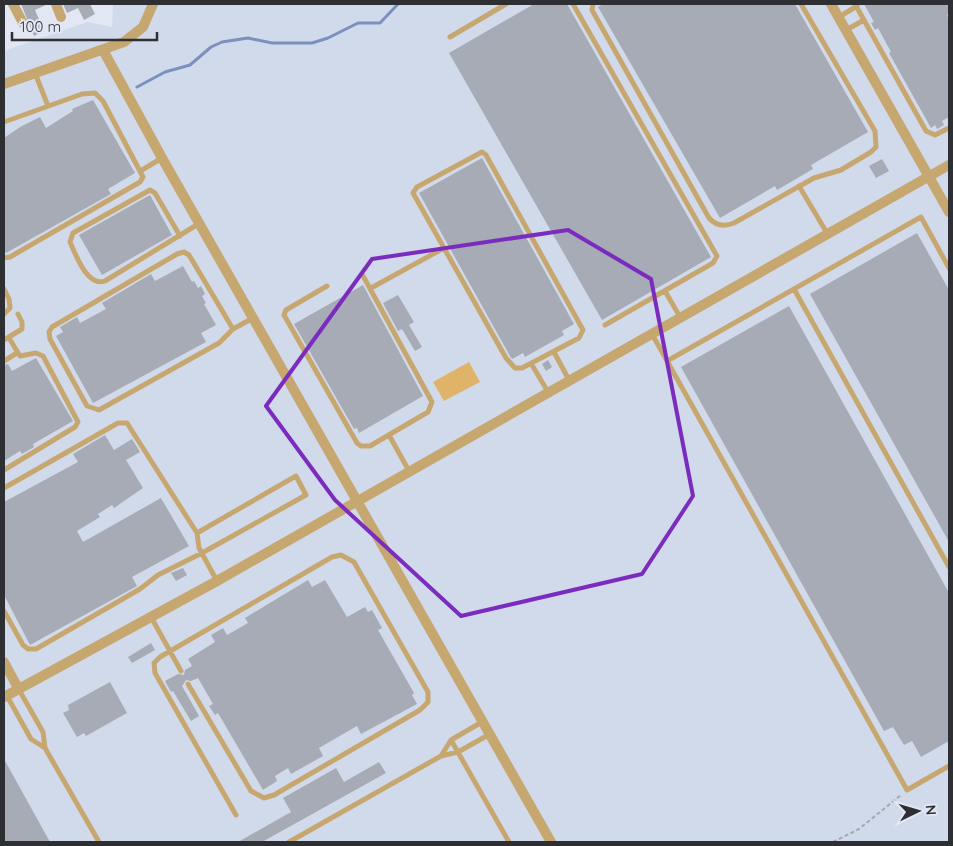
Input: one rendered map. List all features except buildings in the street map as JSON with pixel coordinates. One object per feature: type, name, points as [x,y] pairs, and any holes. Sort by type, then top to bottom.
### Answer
[{"type":"street","points":[[14,4],[23,23]]},
{"type":"street","points":[[56,4],[61,17]]},
{"type":"street","points":[[4,84],[124,42],[137,33],[146,23],[153,4]]},
{"type":"street","points":[[831,4],[949,212]]},
{"type":"street","points":[[103,50],[162,158],[551,842]]},
{"type":"street","points":[[5,696],[217,581],[949,165]]},
{"type":"street","points":[[4,662],[18,688]]},
{"type":"lane","points":[[450,37],[506,4]]},
{"type":"lane","points":[[573,4],[716,254],[713,263],[605,325]]},
{"type":"lane","points":[[593,4],[592,10],[713,222],[725,226],[734,223],[819,176],[836,172],[871,152],[876,147],[875,131],[801,4]]},
{"type":"lane","points":[[838,17],[856,5],[926,131],[934,135],[949,128]]},
{"type":"lane","points":[[846,30],[864,20]]},
{"type":"lane","points":[[35,73],[48,106]]},
{"type":"lane","points":[[4,122],[92,92],[98,95],[142,170],[143,177],[140,182],[4,258]]},
{"type":"lane","points":[[482,152],[486,155],[582,326],[582,336],[554,352],[532,365],[518,368],[508,362],[414,195],[413,190],[482,152]]},
{"type":"lane","points":[[142,170],[162,158]]},
{"type":"lane","points":[[799,186],[827,233]]},
{"type":"lane","points":[[180,236],[155,193],[150,190],[74,232],[70,242],[88,276],[99,282],[180,236],[200,224]]},
{"type":"lane","points":[[667,361],[921,218],[949,268]]},
{"type":"lane","points":[[371,288],[444,248]]},
{"type":"lane","points":[[233,329],[189,255],[184,252],[177,254],[52,327],[49,332],[50,339],[87,406],[99,410],[219,343],[233,329],[254,318]]},
{"type":"lane","points":[[327,286],[286,310],[285,316],[357,443],[361,446],[370,446],[428,412],[432,402],[362,274]]},
{"type":"lane","points":[[794,289],[949,567]]},
{"type":"lane","points":[[4,290],[10,304],[10,308],[4,314]]},
{"type":"lane","points":[[665,291],[680,317]]},
{"type":"lane","points":[[4,470],[75,427],[78,422],[43,356],[36,353],[22,356],[17,353],[6,339],[22,328],[18,314]]},
{"type":"lane","points":[[652,333],[907,790],[949,766]]},
{"type":"lane","points":[[554,352],[569,380]]},
{"type":"lane","points":[[4,361],[17,353]]},
{"type":"lane","points":[[532,365],[548,392]]},
{"type":"lane","points":[[4,488],[118,423],[125,422],[132,428],[197,533],[198,546],[217,581]]},
{"type":"lane","points":[[389,435],[409,471]]},
{"type":"lane","points":[[4,612],[23,645],[28,649],[36,649],[140,589],[158,575],[202,553],[306,495],[296,476],[197,533]]},
{"type":"lane","points":[[188,684],[251,791],[264,798],[274,796],[420,710],[428,699],[424,686],[354,562],[341,555],[332,557],[170,650],[155,661],[155,673],[236,815]]},
{"type":"lane","points":[[151,616],[182,671]]},
{"type":"lane","points":[[18,688],[43,732],[45,748],[99,842]]},
{"type":"lane","points":[[5,696],[31,738],[45,748]]},
{"type":"lane","points":[[441,756],[451,740],[483,722]]},
{"type":"lane","points":[[289,842],[441,756],[458,752],[490,734]]},
{"type":"lane","points":[[451,740],[509,842]]},
{"type":"path","points":[[833,842],[859,829],[907,790]]},
{"type":"highlighted area","points":[[568,230],[651,279],[693,496],[642,574],[461,616],[335,500],[266,406],[372,259]]},
{"type":"shaded area","points":[[113,4],[949,4],[949,842],[4,842],[4,51],[87,22],[112,27]]},
{"type":"shaded area","points":[[469,362],[480,382],[444,401],[433,382]]},
{"type":"waterway","points":[[137,87],[165,72],[190,65],[211,47],[222,42],[248,38],[272,43],[312,43],[328,38],[358,23],[380,23],[398,4]]}]
